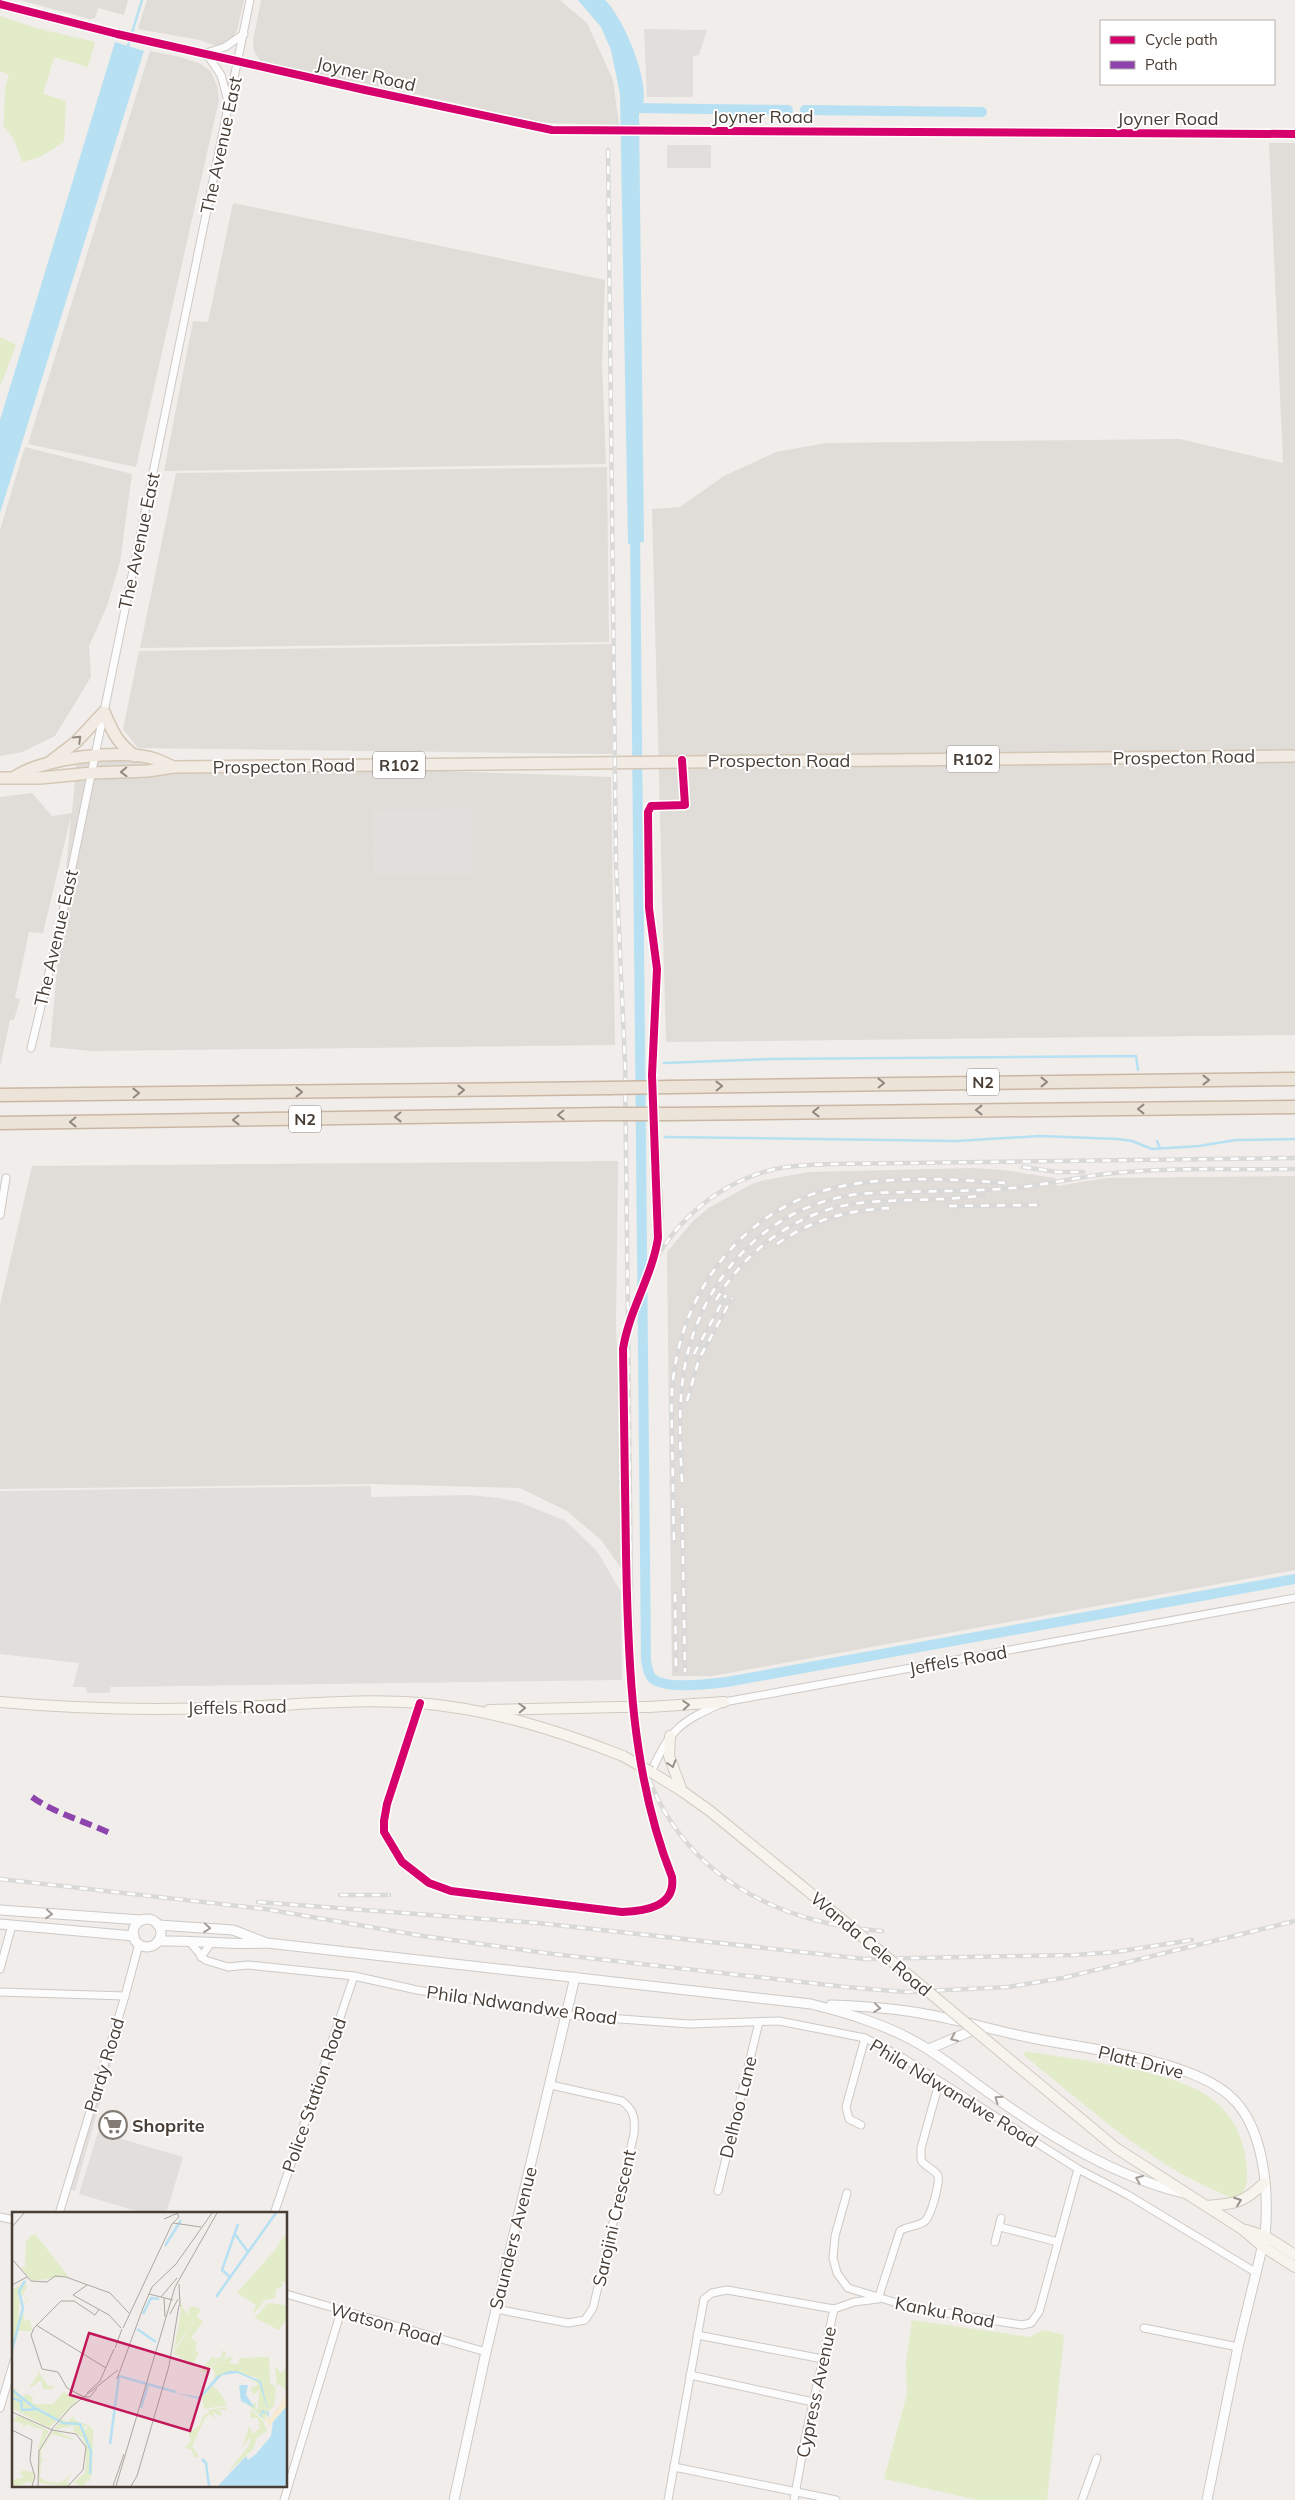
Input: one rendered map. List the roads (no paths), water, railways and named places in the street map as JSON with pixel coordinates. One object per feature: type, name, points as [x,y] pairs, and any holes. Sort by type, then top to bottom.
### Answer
[{"type":"highway","name":"N2","points":[[0,1095],[1295,1079]]},
{"type":"highway","name":"N2","points":[[0,1123],[1295,1107]]},
{"type":"main road","points":[[48,763],[76,742],[104,712],[115,737],[123,747],[135,756]]},
{"type":"main road","name":"R102","points":[[15,777],[33,767],[95,755],[135,756],[155,759],[173,767]]},
{"type":"main road","name":"Prospecton Road","points":[[173,767],[624,763],[682,760],[1295,756]]},
{"type":"main road","name":"R102","points":[[0,778],[40,778],[92,773],[148,771],[173,767]]},
{"type":"main road","name":"Jeffels Road","points":[[0,1702],[60,1708],[125,1709],[389,1702],[420,1703],[473,1710]]},
{"type":"main road","points":[[473,1710],[649,1707],[724,1702]]},
{"type":"main road","name":"Wanda Cele Road","points":[[473,1710],[515,1719],[575,1737],[623,1756],[682,1790],[803,1887],[1116,2148],[1242,2229],[1262,2246],[1295,2267]]},
{"type":"main road","points":[[670,1736],[670,1756],[682,1790]]},
{"type":"main road","points":[[1207,2206],[1236,2204],[1245,2200],[1264,2183]]},
{"type":"main road","name":"Wanda Cele Road","points":[[1242,2229],[1265,2236],[1295,2256]]},
{"type":"street","name":"The Avenue East","points":[[31,1048],[59,931],[250,0]]},
{"type":"street","name":"Joyner Road","points":[[0,4],[117,34],[552,130],[613,132],[652,130],[1295,134]]},
{"type":"street","name":"The Avenue East","points":[[206,53],[225,48],[244,34]]},
{"type":"street","points":[[206,53],[221,75],[229,104]]},
{"type":"street","points":[[420,1703],[387,1804],[384,1832],[402,1862],[414,1874],[451,1891],[622,1912],[643,1912],[665,1902],[673,1886],[672,1877],[652,1819],[637,1742],[632,1691],[627,1604],[623,1349],[632,1313],[656,1253],[658,1214],[652,1075],[657,969],[648,908],[647,818],[651,806],[685,806],[682,760]]},
{"type":"street","points":[[0,1215],[6,1178]]},
{"type":"street","name":"Jeffels Road","points":[[651,1772],[657,1757],[670,1736],[685,1721],[724,1702],[1295,1598]]},
{"type":"street","points":[[0,1910],[150,1920],[158,1925],[161,1934],[158,1942],[151,1946],[115,1933],[0,1924]]},
{"type":"street","points":[[136,1940],[135,1928],[141,1920]]},
{"type":"street","points":[[0,1969],[12,1925]]},
{"type":"street","name":"Phila Ndwandwe Road","points":[[158,1925],[233,1930],[267,1943]]},
{"type":"street","name":"Pardy Road","points":[[60,2212],[125,1996],[136,1940]]},
{"type":"street","points":[[189,1941],[201,1957],[211,1942]]},
{"type":"street","name":"Phila Ndwandwe Road","points":[[158,1942],[189,1941],[233,1945],[267,1943],[811,2004],[857,2015],[929,2049],[1023,2117],[1071,2146],[1140,2181],[1186,2194]]},
{"type":"street","name":"Phila Ndwandwe Road","points":[[201,1957],[209,1963],[228,1966],[248,1966],[354,1976],[417,1990],[566,2015],[689,2024],[779,2021],[864,2038],[903,2058],[939,2083],[1078,2169],[1128,2195],[1255,2272]]},
{"type":"street","name":"Police Station Road","points":[[275,2212],[354,1976]]},
{"type":"street","name":"Saunders Avenue","points":[[454,2500],[486,2352],[575,1977]]},
{"type":"street","points":[[0,1992],[125,1996]]},
{"type":"street","name":"Platt Drive","points":[[811,2004],[873,2007],[924,2014],[1164,2064],[1206,2080],[1231,2097],[1250,2125],[1261,2154],[1264,2183],[1265,2236],[1238,2347],[1207,2500]]},
{"type":"street","name":"Delhoo Lane","points":[[718,2191],[759,2022]]},
{"type":"street","name":"Phila Ndwandwe Road","points":[[929,2049],[980,2026]]},
{"type":"street","points":[[861,2125],[849,2119],[846,2106],[864,2038]]},
{"type":"street","points":[[878,2299],[900,2231],[905,2227],[927,2220],[938,2186],[937,2176],[923,2164],[921,2155],[939,2083]]},
{"type":"street","name":"Sarojini Crescent","points":[[496,2309],[568,2323],[585,2320],[593,2308],[634,2134],[635,2117],[630,2107],[622,2102],[550,2085]]},
{"type":"street","points":[[1000,2227],[1058,2242],[1078,2169]]},
{"type":"street","name":"Kanku Road","points":[[847,2193],[835,2236],[833,2258],[836,2273],[848,2288],[878,2299],[910,2307],[1008,2324],[1031,2323],[1039,2312],[1058,2242]]},
{"type":"street","points":[[995,2242],[1001,2218]]},
{"type":"street","points":[[668,2500],[704,2299],[712,2293],[727,2290],[834,2309]]},
{"type":"street","name":"Watson Road","points":[[288,2295],[341,2312],[486,2352]]},
{"type":"street","name":"Cypress Avenue","points":[[794,2496],[834,2309],[854,2302],[878,2299]]},
{"type":"street","points":[[288,2487],[341,2312]]},
{"type":"street","points":[[1144,2328],[1238,2347]]},
{"type":"street","points":[[697,2335],[823,2359]]},
{"type":"street","points":[[0,2408],[12,2368]]},
{"type":"street","points":[[690,2375],[813,2402]]},
{"type":"street","points":[[1082,2500],[1098,2458]]},
{"type":"street","points":[[674,2467],[794,2496],[836,2500]]},
{"type":"street","points":[[284,2500],[288,2488]]},
{"type":"water","points":[[578,0],[605,0],[613,9],[629,38],[636,56],[644,89],[643,104],[639,114],[644,542],[628,544],[620,94],[611,50],[601,27]]},
{"type":"water","points":[[115,42],[144,51],[0,513],[0,420]]},
{"type":"waterway","points":[[127,49],[142,0]]},
{"type":"waterway","points":[[633,108],[788,110]]},
{"type":"waterway","points":[[805,110],[982,112]]},
{"type":"waterway","points":[[635,530],[646,1660],[652,1678],[658,1682],[677,1685],[727,1682],[1295,1579]]},
{"type":"waterway","points":[[664,1063],[772,1059],[1136,1056],[1138,1070]]},
{"type":"waterway","points":[[665,1137],[957,1141],[1040,1136],[1118,1139],[1132,1141],[1152,1149],[1199,1146],[1236,1140],[1295,1139]]},
{"type":"waterway","points":[[1157,1141],[1160,1148]]},
{"type":"railway","points":[[608,150],[616,863],[625,1063],[632,1677],[638,1738],[647,1774],[664,1810],[685,1841],[711,1867],[740,1888],[772,1905],[807,1918],[844,1926],[882,1931]]},
{"type":"railway","points":[[633,1317],[641,1291],[652,1266],[666,1243],[683,1223],[702,1205],[724,1190],[748,1178],[775,1169],[832,1164],[1295,1158]]},
{"type":"railway","points":[[1023,1167],[1057,1172],[1083,1172]]},
{"type":"railway","points":[[682,1482],[681,1399],[684,1371],[691,1340],[703,1310],[718,1282],[760,1236],[786,1218],[815,1205],[860,1194],[1013,1188],[1102,1174],[1137,1171],[1295,1169]]},
{"type":"railway","points":[[674,1540],[672,1407],[674,1373],[681,1340],[693,1308],[708,1278],[728,1252],[752,1229],[779,1210],[810,1195],[843,1186],[903,1180],[1005,1183]]},
{"type":"railway","points":[[716,1300],[729,1280],[762,1246],[801,1220],[823,1211],[846,1205],[870,1202],[984,1195]]},
{"type":"railway","points":[[949,1206],[1038,1205]]},
{"type":"railway","points":[[777,1244],[803,1229],[830,1218],[859,1211],[889,1208]]},
{"type":"railway","points":[[694,1354],[726,1295]]},
{"type":"railway","points":[[687,1401],[699,1359],[732,1298]]},
{"type":"railway","points":[[682,1508],[685,1672]]},
{"type":"railway","points":[[675,1594],[676,1671]]},
{"type":"railway","points":[[0,1879],[265,1909],[423,1936],[553,1954],[905,1992],[1008,1987],[1063,1978],[1295,1921]]},
{"type":"railway","points":[[340,1895],[389,1895]]},
{"type":"railway","points":[[258,1902],[538,1923],[865,1959],[1075,1955],[1115,1952],[1192,1940]]},
{"type":"place","name":"Shoprite","points":[[113,2125]]}]
